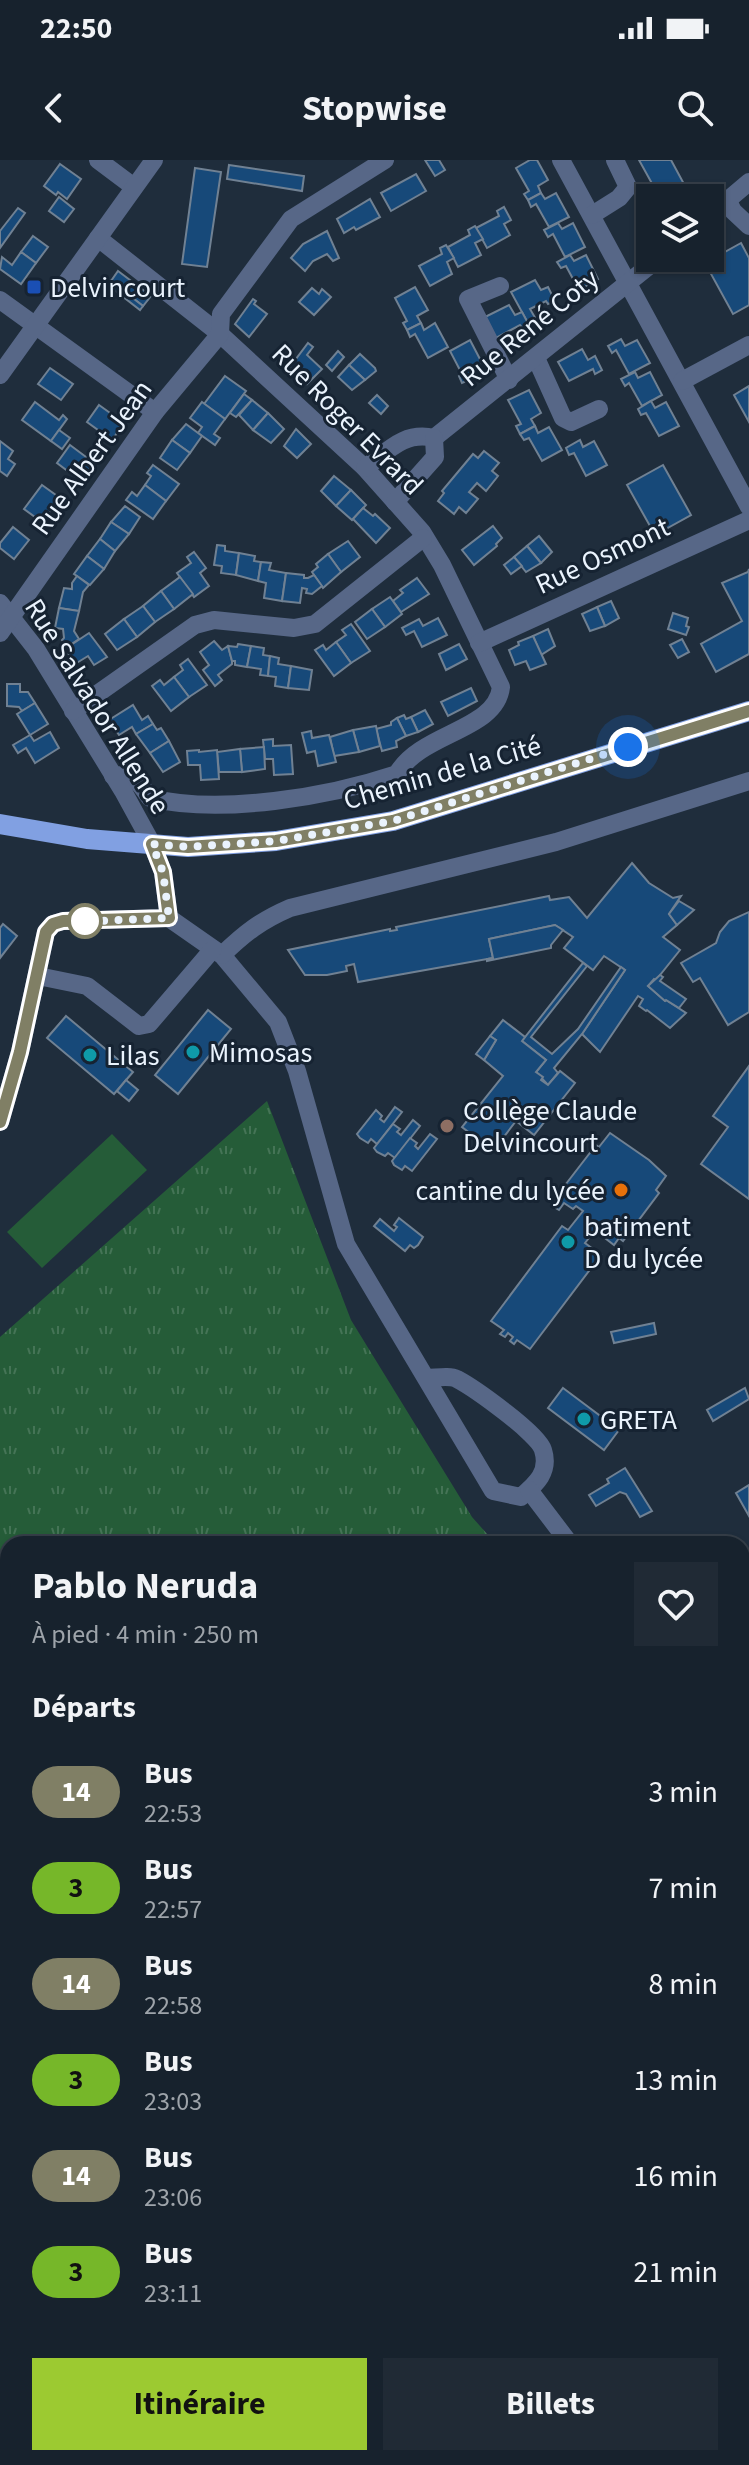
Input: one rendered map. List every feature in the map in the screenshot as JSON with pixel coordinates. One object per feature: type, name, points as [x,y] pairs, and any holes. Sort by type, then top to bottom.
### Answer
[{"type":"main road","name":"Chemin de la Cité","points":[[0,824],[87,839],[188,847],[276,841],[393,821],[749,711]]},
{"type":"street","points":[[98,160],[134,187]]},
{"type":"street","points":[[0,375],[154,160]]},
{"type":"street","points":[[220,334],[221,314],[291,219],[385,160]]},
{"type":"street","points":[[561,160],[749,507]]},
{"type":"street","points":[[592,215],[619,198],[628,187],[615,160]]},
{"type":"street","points":[[724,204],[749,182]]},
{"type":"street","points":[[728,201],[733,211],[749,226]]},
{"type":"street","name":"Rue Roger Evrard","points":[[98,238],[220,334],[365,468],[422,532],[442,565],[501,687]]},
{"type":"street","name":"Rue René Coty","points":[[365,468],[407,437],[419,435],[434,438],[642,272]]},
{"type":"street","points":[[500,286],[468,299],[509,380]]},
{"type":"street","points":[[0,300],[155,412]]},
{"type":"street","name":"Rue Albert Jean","points":[[0,633],[6,610],[155,412],[220,334]]},
{"type":"street","points":[[682,381],[749,345]]},
{"type":"street","points":[[536,358],[563,418],[571,422],[599,409]]},
{"type":"street","points":[[395,502],[435,457],[434,438]]},
{"type":"street","name":"Rue Osmont","points":[[479,643],[749,520]]},
{"type":"street","points":[[73,711],[195,625],[214,620],[294,628],[315,624],[423,538]]},
{"type":"street","name":"Rue Salvador Allende","points":[[6,610],[36,649],[152,844],[163,872],[169,918]]},
{"type":"street","name":"Chemin de la Cité","points":[[113,776],[124,774],[139,781],[150,798],[177,804],[297,799],[377,781],[397,774],[404,761],[417,750],[488,714],[499,699],[501,687]]},
{"type":"street","points":[[38,976],[87,986],[139,1026],[149,1024],[218,952],[264,919],[290,908],[556,842],[749,781]]},
{"type":"street","points":[[0,1122],[6,1070],[20,1052],[46,932],[53,924],[63,921],[169,918],[218,952],[278,1022],[297,1071],[346,1244],[493,1491],[521,1497],[540,1480],[544,1464],[543,1447],[523,1426],[454,1377],[427,1378]]},
{"type":"street","points":[[529,1490],[564,1536]]},
{"type":"green space","points":[[267,1101],[351,1320],[472,1517],[489,1536],[0,1536],[0,1337]]},
{"type":"green space","points":[[112,1134],[147,1170],[42,1268],[7,1232]]},
{"type":"building","points":[[425,160],[439,160],[445,170],[435,176]]},
{"type":"building","points":[[530,160],[537,160],[548,180],[538,186],[541,193],[528,200],[524,194],[529,191],[516,168]]},
{"type":"building","points":[[639,160],[671,160],[684,184],[652,184]]},
{"type":"building","points":[[60,164],[81,179],[67,199],[44,186]]},
{"type":"building","points":[[229,165],[304,176],[302,191],[227,179]]},
{"type":"building","points":[[195,168],[221,172],[207,267],[182,264]]},
{"type":"building","points":[[416,174],[426,191],[391,211],[381,193]]},
{"type":"building","points":[[541,193],[545,199],[556,193],[569,217],[549,227],[536,204],[531,207],[528,200]]},
{"type":"building","points":[[59,197],[74,209],[64,222],[49,211]]},
{"type":"building","points":[[370,199],[380,217],[344,233],[337,219]]},
{"type":"building","points":[[504,207],[511,220],[504,224],[510,235],[487,248],[476,228],[499,216],[497,211]]},
{"type":"building","points":[[18,208],[25,213],[0,248],[0,231]]},
{"type":"building","points":[[558,223],[562,229],[573,223],[585,247],[565,257],[553,234],[548,237],[544,230]]},
{"type":"building","points":[[475,226],[483,239],[475,243],[481,255],[458,267],[448,247],[470,235],[468,230]]},
{"type":"building","points":[[327,231],[339,258],[333,261],[327,254],[313,261],[305,271],[291,258],[303,244]]},
{"type":"building","points":[[33,236],[48,247],[36,263],[21,252]]},
{"type":"building","points":[[741,243],[749,258],[749,305],[733,314],[710,272],[724,272],[724,252]]},
{"type":"building","points":[[446,245],[454,258],[447,262],[452,274],[430,286],[419,266],[442,254],[440,248]]},
{"type":"building","points":[[21,252],[36,263],[21,284],[0,269],[2,257],[12,265]]},
{"type":"building","points":[[570,255],[574,261],[586,255],[598,279],[579,290],[566,266],[561,268],[557,262]]},
{"type":"building","points":[[118,271],[151,296],[143,306],[111,281]]},
{"type":"building","points":[[535,280],[541,290],[548,287],[555,301],[548,304],[546,301],[530,309],[537,321],[529,325],[511,292]]},
{"type":"building","points":[[111,281],[143,306],[140,310],[108,285]]},
{"type":"building","points":[[415,287],[428,310],[417,316],[421,323],[407,330],[403,323],[407,321],[395,298]]},
{"type":"building","points":[[312,288],[319,294],[322,289],[331,297],[314,315],[299,302]]},
{"type":"building","points":[[253,299],[256,301],[254,304],[267,314],[249,337],[235,324]]},
{"type":"building","points":[[509,305],[515,315],[522,312],[529,325],[523,329],[520,325],[496,338],[485,317]]},
{"type":"building","points":[[421,323],[424,330],[435,323],[448,347],[428,358],[415,334],[410,337],[407,330]]},
{"type":"building","points":[[621,339],[625,346],[637,340],[650,363],[629,374],[616,350],[612,353],[608,346]]},
{"type":"building","points":[[470,340],[482,363],[472,369],[476,377],[462,383],[459,376],[462,374],[450,351]]},
{"type":"building","points":[[308,343],[313,347],[307,355],[322,369],[307,384],[290,367]]},
{"type":"building","points":[[582,349],[588,360],[595,356],[602,370],[595,374],[593,369],[569,381],[558,362]]},
{"type":"building","points":[[338,351],[344,357],[332,371],[326,365]]},
{"type":"building","points":[[360,354],[376,371],[365,380],[349,365]]},
{"type":"building","points":[[349,365],[365,380],[352,390],[338,377]]},
{"type":"building","points":[[50,368],[73,384],[61,400],[38,384]]},
{"type":"building","points":[[635,372],[638,378],[650,372],[662,395],[642,406],[629,383],[625,386],[621,379]]},
{"type":"building","points":[[225,376],[246,391],[225,419],[204,404]]},
{"type":"building","points":[[749,386],[749,422],[734,395]]},
{"type":"building","points":[[529,390],[541,413],[531,419],[535,426],[520,434],[516,426],[521,424],[508,400]]},
{"type":"building","points":[[244,394],[252,400],[236,417],[230,413]]},
{"type":"building","points":[[377,395],[388,406],[381,414],[369,403]]},
{"type":"building","points":[[252,400],[268,413],[253,430],[239,415]]},
{"type":"building","points":[[651,401],[655,408],[666,402],[679,426],[659,436],[646,413],[641,415],[638,409]]},
{"type":"building","points":[[35,402],[59,420],[63,415],[67,419],[51,441],[22,420]]},
{"type":"building","points":[[202,402],[225,419],[214,434],[220,438],[215,445],[198,433],[202,427],[190,418]]},
{"type":"building","points":[[99,405],[124,423],[112,440],[87,422]]},
{"type":"building","points":[[268,413],[284,429],[271,443],[253,430]]},
{"type":"building","points":[[186,424],[202,436],[190,453],[172,440]]},
{"type":"building","points":[[535,426],[538,433],[549,427],[562,450],[542,461],[529,438],[524,440],[520,434]]},
{"type":"building","points":[[296,429],[311,444],[297,458],[284,446]]},
{"type":"building","points":[[59,430],[70,438],[62,449],[51,441]]},
{"type":"building","points":[[172,440],[190,453],[177,470],[160,458]]},
{"type":"building","points":[[580,440],[583,447],[594,441],[607,465],[586,476],[574,453],[569,455],[566,448]]},
{"type":"building","points":[[0,441],[13,451],[8,459],[15,464],[7,476],[0,471]]},
{"type":"building","points":[[70,445],[94,463],[81,481],[57,463]]},
{"type":"building","points":[[484,451],[499,463],[492,471],[498,476],[486,491],[477,483],[469,492],[478,499],[466,513],[459,507],[454,514],[438,501],[444,493],[442,491],[473,454],[478,458]]},
{"type":"building","points":[[153,465],[179,484],[166,501],[145,485],[151,476],[147,473]]},
{"type":"building","points":[[663,465],[691,515],[655,535],[627,485]]},
{"type":"building","points":[[334,476],[351,490],[336,506],[321,491]]},
{"type":"building","points":[[42,485],[60,498],[42,522],[24,509]]},
{"type":"building","points":[[145,485],[166,501],[153,519],[126,500],[132,492],[137,496]]},
{"type":"building","points":[[351,490],[366,505],[352,520],[336,506]]},
{"type":"building","points":[[125,506],[140,517],[129,534],[111,522]]},
{"type":"building","points":[[363,508],[390,528],[376,543],[353,519]]},
{"type":"building","points":[[111,522],[129,534],[115,551],[100,539]]},
{"type":"building","points":[[493,526],[502,538],[474,565],[462,550]]},
{"type":"building","points":[[13,527],[29,540],[14,559],[0,548],[0,543]]},
{"type":"building","points":[[539,536],[552,552],[541,563],[527,546]]},
{"type":"building","points":[[100,539],[115,551],[104,569],[87,556]]},
{"type":"building","points":[[348,541],[360,557],[341,572],[328,554]]},
{"type":"building","points":[[217,545],[225,546],[225,551],[239,553],[236,575],[221,573],[222,566],[214,565]]},
{"type":"building","points":[[527,546],[541,563],[526,572],[514,557]]},
{"type":"building","points":[[194,552],[206,568],[200,573],[209,586],[194,597],[177,573],[191,563],[187,557]]},
{"type":"building","points":[[239,553],[255,556],[254,561],[261,562],[258,581],[236,575]]},
{"type":"building","points":[[328,554],[341,572],[323,588],[312,572]]},
{"type":"building","points":[[87,556],[104,569],[90,585],[74,574]]},
{"type":"building","points":[[514,557],[522,566],[511,574],[504,565]]},
{"type":"building","points":[[261,562],[271,563],[269,570],[286,573],[282,601],[264,598],[266,583],[258,581]]},
{"type":"building","points":[[749,569],[749,654],[716,672],[701,644],[742,621],[722,583]]},
{"type":"building","points":[[286,573],[304,575],[304,578],[314,575],[322,586],[312,594],[302,588],[300,603],[282,601]]},
{"type":"building","points":[[77,576],[89,585],[83,592],[79,611],[59,608],[64,588],[72,589]]},
{"type":"building","points":[[180,577],[193,594],[174,609],[161,591]]},
{"type":"building","points":[[417,578],[429,594],[401,612],[393,601],[403,593],[400,590]]},
{"type":"building","points":[[161,591],[174,609],[155,622],[143,606]]},
{"type":"building","points":[[390,597],[402,614],[385,627],[372,609]]},
{"type":"building","points":[[611,601],[619,618],[605,626],[597,607]]},
{"type":"building","points":[[143,606],[155,622],[137,637],[124,619]]},
{"type":"building","points":[[597,607],[605,626],[590,631],[582,614]]},
{"type":"building","points":[[59,608],[79,611],[74,631],[79,639],[67,647],[62,640],[63,629],[55,628]]},
{"type":"building","points":[[372,609],[385,627],[367,639],[355,622]]},
{"type":"building","points":[[673,613],[688,618],[686,635],[668,629]]},
{"type":"building","points":[[438,618],[447,635],[422,647],[414,631],[406,635],[402,628],[419,619],[423,626]]},
{"type":"building","points":[[124,619],[137,637],[117,650],[105,634]]},
{"type":"building","points":[[351,624],[370,651],[351,663],[336,642],[346,635],[342,630]]},
{"type":"building","points":[[548,629],[555,646],[541,655],[533,636]]},
{"type":"building","points":[[89,633],[107,657],[94,665],[88,656],[75,664],[65,649]]},
{"type":"building","points":[[533,636],[546,664],[530,670],[526,661],[515,665],[509,650]]},
{"type":"building","points":[[682,639],[689,652],[678,658],[670,645]]},
{"type":"building","points":[[214,641],[222,650],[228,646],[232,661],[218,675],[222,680],[215,686],[203,670],[209,665],[200,652]]},
{"type":"building","points":[[336,642],[351,663],[334,676],[315,650],[323,645],[326,650]]},
{"type":"building","points":[[238,644],[251,646],[247,667],[235,665],[232,661],[228,646],[237,647]]},
{"type":"building","points":[[459,644],[467,659],[446,670],[439,654]]},
{"type":"building","points":[[251,646],[264,648],[263,655],[270,656],[268,676],[260,675],[261,669],[247,667]]},
{"type":"building","points":[[270,656],[279,658],[278,664],[291,666],[288,688],[275,686],[276,677],[268,676]]},
{"type":"building","points":[[188,659],[207,685],[189,697],[174,677],[183,670],[180,665]]},
{"type":"building","points":[[291,666],[312,670],[309,690],[288,688]]},
{"type":"building","points":[[174,677],[189,697],[171,711],[152,686],[160,680],[164,685]]},
{"type":"building","points":[[7,684],[20,684],[20,692],[28,692],[35,703],[22,711],[19,707],[7,706]]},
{"type":"building","points":[[471,688],[477,701],[448,716],[441,702]]},
{"type":"building","points":[[35,703],[48,724],[30,735],[17,714]]},
{"type":"building","points":[[133,705],[142,720],[148,716],[153,724],[136,734],[132,727],[119,735],[109,720]]},
{"type":"building","points":[[425,710],[433,724],[418,732],[411,717]]},
{"type":"building","points":[[404,715],[406,719],[411,717],[418,732],[406,736],[397,718]]},
{"type":"building","points":[[397,718],[406,736],[396,741],[397,747],[382,751],[376,729],[391,725]]},
{"type":"building","points":[[153,724],[157,730],[161,728],[169,741],[150,753],[136,734]]},
{"type":"building","points":[[376,726],[380,746],[359,752],[353,730]]},
{"type":"building","points":[[353,730],[359,752],[334,756],[330,737]]},
{"type":"building","points":[[311,731],[312,738],[329,735],[336,762],[318,766],[315,751],[307,753],[302,733]]},
{"type":"building","points":[[50,732],[59,748],[35,763],[26,748],[18,753],[13,745],[30,735],[34,741]]},
{"type":"building","points":[[273,739],[273,746],[291,745],[293,774],[274,775],[273,759],[265,759],[263,740]]},
{"type":"building","points":[[169,741],[180,762],[163,772],[150,753]]},
{"type":"building","points":[[264,747],[265,769],[242,772],[240,749]]},
{"type":"building","points":[[240,749],[242,772],[219,772],[217,752]]},
{"type":"building","points":[[217,750],[219,779],[201,780],[200,765],[188,765],[187,751]]},
{"type":"building","points":[[632,863],[649,883],[673,898],[681,896],[669,914],[677,925],[663,937],[680,950],[648,986],[686,1013],[670,1028],[639,1006],[643,999],[638,996],[600,1052],[582,1034],[625,970],[604,956],[593,970],[564,948],[573,937],[555,925],[489,939],[493,958],[358,982],[354,964],[346,966],[347,971],[305,975],[288,950],[397,930],[396,927],[549,896],[550,900],[569,897],[587,918]]},
{"type":"building","points":[[679,901],[694,910],[677,925],[669,914]]},
{"type":"building","points":[[749,912],[749,1012],[728,1025],[700,978],[693,982],[681,963],[716,943],[729,921]]},
{"type":"building","points":[[3,924],[17,936],[0,958],[0,928]]},
{"type":"building","points":[[555,925],[563,930],[551,948],[487,961],[493,958],[489,939]]},
{"type":"building","points":[[583,963],[587,966],[531,1037],[552,1054],[578,1029],[621,967],[625,970],[582,1034],[554,1068],[558,1073],[548,1085],[536,1072],[546,1060],[522,1041]]},
{"type":"building","points":[[660,975],[663,977],[660,981],[686,999],[679,1008],[648,986]]},
{"type":"building","name":"Mimosas","points":[[208,1010],[231,1029],[178,1094],[155,1075]]},
{"type":"building","name":"Lilas","points":[[66,1016],[133,1072],[114,1094],[47,1038]]},
{"type":"building","points":[[503,1020],[525,1037],[522,1041],[546,1060],[536,1072],[543,1077],[541,1080],[548,1085],[560,1071],[575,1083],[534,1135],[516,1121],[493,1151],[462,1127],[503,1076],[484,1060],[496,1040],[490,1036]]},
{"type":"building","points":[[490,1036],[496,1040],[484,1060],[476,1054]]},
{"type":"building","points":[[749,1066],[749,1199],[701,1164],[728,1127],[713,1116]]},
{"type":"building","points":[[126,1080],[138,1090],[129,1101],[117,1091]]},
{"type":"building","points":[[395,1107],[402,1112],[377,1144],[371,1139],[368,1143],[360,1138],[357,1134],[376,1110],[384,1122]]},
{"type":"building","points":[[413,1120],[420,1126],[395,1158],[388,1153],[385,1156],[377,1152],[374,1148],[393,1124],[400,1129],[397,1132],[401,1135]]},
{"type":"building","name":"batiment D du lycée","points":[[610,1133],[666,1176],[656,1190],[659,1193],[623,1241],[619,1238],[614,1245],[601,1235],[606,1228],[600,1224],[585,1243],[601,1255],[530,1349],[517,1340],[514,1344],[510,1341],[513,1337],[508,1333],[505,1337],[500,1334],[504,1330],[491,1321],[562,1226],[568,1230],[583,1211],[564,1203],[559,1210],[554,1207],[563,1196],[559,1193],[596,1145],[599,1147]]},
{"type":"building","points":[[430,1134],[437,1139],[412,1171],[405,1166],[402,1170],[394,1165],[392,1161],[410,1138],[417,1143],[415,1146],[418,1149]]},
{"type":"building","points":[[399,1218],[423,1237],[418,1245],[414,1248],[410,1245],[405,1251],[374,1226],[380,1219],[394,1231]]},
{"type":"building","points":[[654,1323],[656,1334],[614,1343],[611,1332]]},
{"type":"building","name":"GRETA","points":[[563,1388],[619,1430],[604,1450],[548,1408]]},
{"type":"building","points":[[745,1388],[749,1399],[713,1421],[707,1410]]},
{"type":"building","points":[[625,1468],[652,1511],[640,1517],[626,1494],[620,1492],[596,1506],[589,1495],[609,1483],[607,1479]]},
{"type":"building","points":[[749,1485],[749,1516],[736,1493]]},
{"type":"bus line","name":"14","points":[[0,1122],[20,1052],[46,932],[53,924],[63,921],[169,918],[163,872],[152,844],[188,847],[276,841],[393,821],[749,711]]},
{"type":"place","name":"Delvincourt","points":[[34,287]]},
{"type":"place","name":"Mimosas","points":[[193,1052]]},
{"type":"place","name":"Lilas","points":[[90,1055]]},
{"type":"place","name":"Collège Claude Delvincourt","points":[[447,1126]]},
{"type":"place","name":"cantine du lycée","points":[[621,1190]]},
{"type":"place","name":"batiment D du lycée","points":[[568,1242]]},
{"type":"place","name":"GRETA","points":[[584,1419]]},
{"type":"route","points":[[85,921],[73,922],[169,918],[163,872],[152,844],[188,847],[276,841],[393,821],[628,747]]}]
